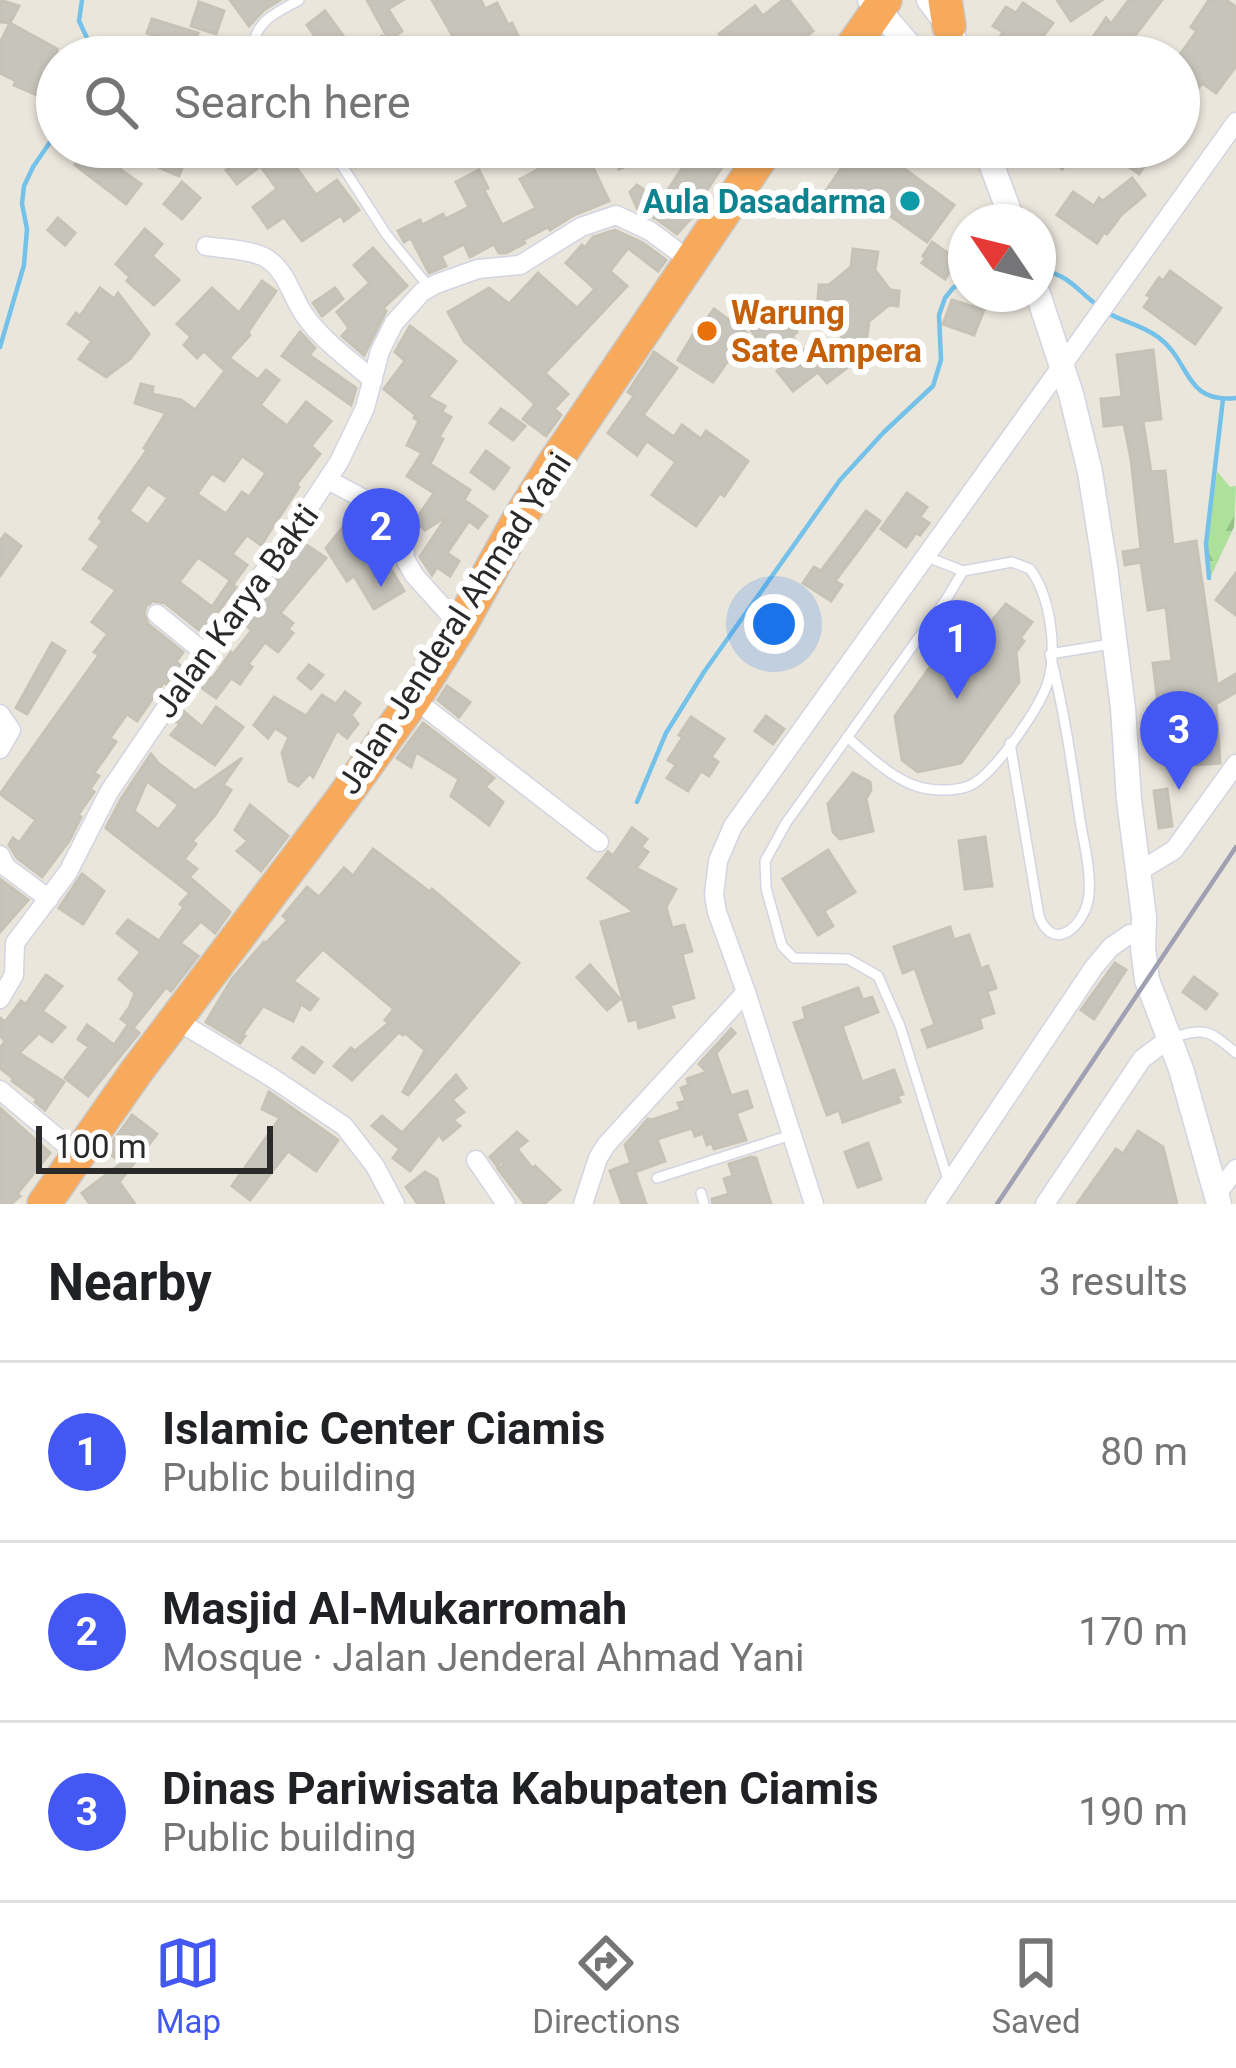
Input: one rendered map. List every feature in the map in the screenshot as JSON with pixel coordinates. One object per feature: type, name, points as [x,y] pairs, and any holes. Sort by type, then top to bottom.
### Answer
[{"type":"highway","points":[[840,36],[873,2]]},
{"type":"highway","points":[[856,36],[873,2]]},
{"type":"highway","name":"Jalan Jenderal Ahmad Yani","points":[[44,1204],[414,698],[554,465],[755,168]]},
{"type":"main road","points":[[873,2],[901,36]]},
{"type":"main road","points":[[993,168],[1006,204]]},
{"type":"main road","points":[[1044,312],[1090,472],[1123,708],[1149,991],[1170,1038],[1217,1199]]},
{"type":"street","points":[[814,1204],[717,912],[714,895],[725,842],[1104,309],[1229,148],[1236,122]]},
{"type":"street","name":"Jalan Karya Bakti","points":[[0,999],[14,975],[15,943],[83,846],[109,792],[328,480],[355,431],[389,329],[410,304],[429,287],[456,275],[520,265],[581,227],[616,215],[692,262]]},
{"type":"street","points":[[206,246],[260,255],[274,266],[285,277],[304,315],[374,380]]},
{"type":"street","points":[[328,480],[398,517],[404,530],[405,559],[414,575],[460,626]]},
{"type":"street","points":[[157,614],[206,654]]},
{"type":"street","points":[[414,698],[599,842]]},
{"type":"street","points":[[0,714],[10,730],[0,748]]},
{"type":"street","points":[[1138,872],[1174,850],[1236,764]]},
{"type":"street","points":[[0,855],[6,867],[49,898]]},
{"type":"street","points":[[935,1204],[1094,967],[1120,940],[1130,934],[1143,936]]},
{"type":"street","points":[[583,1204],[606,1144],[746,992]]},
{"type":"street","points":[[176,1020],[344,1126],[375,1166],[395,1204]]},
{"type":"street","points":[[1045,1204],[1142,1058],[1170,1038]]},
{"type":"street","points":[[0,1090],[77,1154]]},
{"type":"street","points":[[476,1160],[506,1204]]},
{"type":"street","points":[[1217,1199],[1236,1169]]},
{"type":"lane","points":[[255,36],[270,17],[299,0]]},
{"type":"lane","points":[[344,168],[429,287]]},
{"type":"lane","points":[[847,737],[899,777],[925,789],[974,784],[996,763],[1047,684],[1048,614],[1030,569],[1012,562],[963,572],[927,557]]},
{"type":"lane","points":[[949,1183],[901,1026],[878,976],[848,959],[794,958],[782,946],[766,887],[765,861],[786,823],[963,572]]},
{"type":"lane","points":[[1050,654],[1115,644]]},
{"type":"lane","points":[[1010,743],[1039,916],[1051,932],[1068,932],[1085,913],[1090,881],[1050,654]]},
{"type":"lane","points":[[1170,1038],[1208,1031],[1236,1053]]},
{"type":"lane","points":[[657,1178],[791,1135]]},
{"type":"green space","points":[[1217,471],[1230,487],[1236,486],[1234,527],[1210,578],[1207,547]]},
{"type":"building","points":[[0,0],[19,6],[10,23],[0,22]]},
{"type":"building","points":[[230,0],[280,0],[249,26]]},
{"type":"building","points":[[367,0],[403,0],[388,9],[402,31],[387,36]]},
{"type":"building","points":[[432,0],[481,0],[485,9],[497,3],[518,36],[453,36]]},
{"type":"building","points":[[789,0],[813,31],[807,36],[719,34],[755,6],[763,16]]},
{"type":"building","points":[[1057,0],[1102,0],[1071,21]]},
{"type":"building","points":[[1129,0],[1162,0],[1135,36],[1094,36],[1106,18],[1111,24]]},
{"type":"building","points":[[1209,0],[1226,0],[1236,7],[1236,66],[1216,93],[1200,86],[1200,36],[1193,36],[1197,31],[1191,27]]},
{"type":"building","points":[[199,2],[224,11],[216,34],[191,26]]},
{"type":"building","points":[[1023,3],[1053,23],[1043,36],[1000,36],[1003,32],[993,26],[1006,7],[1016,13]]},
{"type":"building","points":[[325,11],[343,36],[315,36],[307,25]]},
{"type":"building","points":[[152,19],[198,33],[155,36],[147,33]]},
{"type":"building","points":[[10,23],[36,37],[36,95],[0,73],[0,43]]},
{"type":"building","points":[[79,168],[119,168],[141,184],[126,204]]},
{"type":"building","points":[[229,168],[258,168],[237,184]]},
{"type":"building","points":[[262,168],[297,168],[316,195],[337,180],[359,210],[344,221],[341,215],[302,241],[284,217],[268,228],[253,207],[277,189]]},
{"type":"building","points":[[593,168],[609,201],[548,227],[506,253],[499,253],[494,244],[470,257],[464,244],[441,256],[446,266],[429,273],[411,238],[404,242],[398,231],[443,214],[445,219],[469,207],[456,182],[479,170],[502,225],[536,208],[520,179],[539,169]]},
{"type":"building","points":[[682,168],[721,168],[699,209],[677,234],[638,210],[630,192],[637,185],[660,202]]},
{"type":"building","name":"Aula Dasadarma","points":[[842,168],[903,168],[953,204],[948,204],[948,213],[927,242],[854,190],[843,204],[825,192]]},
{"type":"building","points":[[1132,178],[1145,195],[1097,243],[1057,215],[1073,192],[1094,206]]},
{"type":"building","points":[[182,182],[200,198],[182,219],[164,204]]},
{"type":"building","points":[[58,218],[75,233],[65,245],[48,230]]},
{"type":"building","points":[[145,229],[162,244],[152,256],[179,280],[154,305],[116,264]]},
{"type":"building","points":[[615,230],[666,260],[658,271],[628,248],[610,271],[627,286],[545,373],[568,394],[554,409],[561,415],[546,436],[523,419],[535,404],[464,341],[448,312],[489,288],[509,304],[538,273],[577,308],[595,289],[566,263],[593,237]]},
{"type":"building","points":[[932,242],[948,253],[945,279],[922,263]]},
{"type":"building","points":[[373,248],[407,286],[383,308],[386,311],[364,355],[342,336],[349,328],[337,312],[370,283],[354,265]]},
{"type":"building","points":[[853,249],[878,252],[875,270],[890,290],[899,291],[898,306],[889,305],[869,321],[866,345],[841,342],[844,317],[828,300],[818,299],[819,285],[829,285],[851,267]]},
{"type":"building","points":[[1170,271],[1221,308],[1195,344],[1144,307],[1159,278],[1163,281]]},
{"type":"building","points":[[262,281],[276,291],[250,335],[229,358],[258,380],[266,370],[279,380],[260,405],[287,426],[306,402],[331,421],[311,446],[320,454],[261,545],[247,535],[232,554],[247,565],[234,583],[198,557],[179,582],[212,607],[229,582],[236,587],[203,633],[165,603],[153,601],[146,606],[148,624],[183,652],[176,662],[180,665],[137,721],[127,714],[110,738],[116,742],[94,773],[99,776],[90,789],[94,792],[78,815],[69,841],[42,877],[17,858],[9,845],[13,838],[19,843],[36,820],[0,794],[99,655],[94,652],[108,634],[92,622],[116,590],[83,569],[100,546],[90,539],[103,521],[99,518],[147,450],[166,413],[135,403],[141,384],[153,387],[152,394],[181,400],[195,410],[225,371],[204,351],[197,358],[184,345],[191,337],[177,324],[212,288],[239,313]],"holes":[[[242,456],[266,473],[249,497],[242,492],[226,514],[197,494],[212,473],[224,481]],[[148,484],[168,498],[148,525],[129,511]]]},
{"type":"building","points":[[100,288],[114,299],[118,293],[149,334],[130,359],[106,377],[79,359],[92,341],[68,324],[76,313],[80,316]]},
{"type":"building","points":[[335,288],[343,299],[322,316],[313,303]]},
{"type":"building","points":[[770,307],[782,323],[787,319],[797,332],[792,336],[811,360],[831,345],[848,367],[827,383],[818,372],[793,391],[747,325]]},
{"type":"building","points":[[714,309],[747,333],[713,382],[678,360]]},
{"type":"building","points":[[948,311],[983,312],[974,335],[943,324]]},
{"type":"building","points":[[410,326],[456,361],[428,397],[445,406],[442,412],[451,417],[430,464],[470,490],[464,500],[487,516],[478,528],[469,521],[447,553],[459,561],[450,576],[437,567],[432,575],[420,557],[447,516],[425,530],[415,521],[434,493],[407,476],[422,453],[407,445],[419,421],[384,389],[405,361],[395,352]]},
{"type":"building","points":[[300,332],[315,348],[309,355],[356,388],[351,405],[282,356]]},
{"type":"building","points":[[1153,350],[1161,419],[1143,421],[1151,472],[1165,471],[1173,545],[1196,541],[1217,685],[1236,674],[1236,692],[1216,704],[1220,763],[1167,767],[1153,663],[1172,661],[1166,607],[1148,610],[1141,562],[1125,565],[1123,552],[1141,549],[1131,459],[1124,424],[1104,426],[1101,399],[1122,397],[1117,355]]},
{"type":"building","points":[[654,352],[677,368],[643,415],[674,437],[682,425],[701,439],[706,431],[748,461],[696,526],[652,495],[676,462],[647,441],[637,455],[608,433],[634,396],[628,392]]},
{"type":"building","points":[[501,409],[525,426],[513,440],[490,423]]},
{"type":"building","points":[[486,451],[509,468],[494,489],[471,472]]},
{"type":"building","points":[[907,493],[927,507],[920,517],[929,523],[906,547],[881,529]]},
{"type":"building","points":[[866,511],[880,521],[835,581],[842,585],[831,601],[803,583],[814,567],[821,571]]},
{"type":"building","points":[[378,525],[391,552],[374,541],[404,591],[374,609],[354,576],[347,581],[326,548],[344,526],[351,532],[356,526],[366,533]]},
{"type":"building","points":[[5,534],[21,546],[0,576],[0,541]]},
{"type":"building","points":[[302,542],[326,558],[280,613],[293,623],[288,629],[293,633],[278,652],[265,642],[240,684],[231,678],[216,698],[199,686],[207,675],[212,679],[252,630],[243,623]]},
{"type":"building","points":[[1236,573],[1236,615],[1216,600]]},
{"type":"building","points":[[1006,604],[1032,622],[1016,652],[1019,682],[961,763],[918,772],[902,760],[895,716],[953,635],[984,630]]},
{"type":"building","points":[[52,643],[65,651],[27,714],[16,708]]},
{"type":"building","points":[[309,665],[323,675],[311,689],[298,678]]},
{"type":"building","points":[[447,686],[470,702],[459,717],[438,700]]},
{"type":"building","points":[[345,692],[360,703],[351,715],[358,724],[347,738],[337,730],[313,777],[310,773],[298,786],[289,781],[282,753],[289,737],[275,728],[268,738],[254,725],[274,697],[306,716],[322,695],[336,704]]},
{"type":"building","points":[[216,707],[243,727],[215,765],[171,735],[180,724],[174,720],[182,710],[202,727]]},
{"type":"building","points":[[766,716],[784,729],[773,744],[755,731]]},
{"type":"building","points":[[691,717],[724,739],[711,757],[718,762],[709,776],[701,771],[688,791],[667,778],[676,765],[668,760]]},
{"type":"building","points":[[423,723],[494,778],[485,787],[503,802],[489,825],[451,796],[459,779],[416,752],[411,767],[397,758]]},
{"type":"building","points":[[151,754],[195,791],[242,758],[223,785],[231,790],[184,859],[197,869],[189,877],[230,912],[215,933],[201,921],[180,943],[198,956],[171,991],[166,987],[133,1028],[121,1019],[135,993],[119,979],[141,952],[117,933],[128,920],[159,941],[190,893],[106,828]],"holes":[[[147,781],[179,805],[158,830],[134,811]]]},
{"type":"building","points":[[853,773],[870,782],[866,799],[873,831],[840,839],[833,832],[828,804]]},
{"type":"building","points":[[1167,789],[1172,826],[1159,828],[1154,791]]},
{"type":"building","points":[[250,805],[288,836],[261,871],[237,851],[248,841],[235,830]]},
{"type":"building","points":[[632,828],[647,839],[641,847],[648,852],[636,868],[676,889],[666,907],[672,928],[684,925],[692,951],[682,954],[694,998],[670,1005],[674,1017],[639,1028],[637,1019],[629,1021],[601,922],[634,912],[588,878],[608,852],[613,856]]},
{"type":"building","points":[[985,837],[992,886],[965,889],[959,841]]},
{"type":"building","points":[[373,849],[430,892],[432,889],[519,963],[408,1095],[403,1092],[425,1050],[405,1033],[399,1032],[352,1080],[334,1066],[351,1048],[355,1051],[389,1023],[385,1020],[394,1009],[323,949],[293,981],[318,999],[310,1010],[301,1004],[293,1021],[263,1006],[240,1043],[206,1022],[232,979],[288,920],[283,916],[307,887],[319,897],[344,868],[353,876]]},
{"type":"building","points":[[828,850],[855,892],[824,911],[833,926],[818,935],[783,879]]},
{"type":"building","points":[[82,874],[104,891],[83,924],[59,908]]},
{"type":"building","points":[[0,879],[28,900],[0,932]]},
{"type":"building","points":[[950,927],[954,940],[969,935],[981,969],[988,966],[996,988],[987,991],[994,1013],[979,1018],[982,1028],[928,1047],[922,1030],[935,1025],[915,968],[903,973],[894,947]]},
{"type":"building","points":[[1115,963],[1126,970],[1094,1019],[1081,1010]]},
{"type":"building","points":[[590,965],[620,999],[607,1010],[577,977]]},
{"type":"building","points":[[46,975],[62,986],[42,1011],[65,1027],[52,1042],[39,1033],[19,1053],[64,1082],[45,1110],[0,1068],[0,1048],[5,1041],[0,1036],[0,1018],[5,1022],[21,1001],[26,1004]]},
{"type":"building","points":[[1194,977],[1217,994],[1206,1009],[1183,992]]},
{"type":"building","points":[[858,988],[863,1000],[872,997],[878,1012],[842,1026],[862,1082],[894,1070],[903,1094],[897,1096],[900,1102],[843,1122],[839,1110],[827,1115],[794,1023],[806,1019],[803,1008]]},
{"type":"building","points":[[87,1025],[114,1045],[128,1025],[139,1033],[88,1096],[65,1078],[89,1047],[78,1039]]},
{"type":"building","points":[[731,1029],[735,1033],[716,1053],[731,1096],[747,1091],[752,1107],[736,1113],[746,1140],[714,1149],[703,1133],[695,1136],[692,1128],[657,1139],[665,1161],[635,1172],[646,1204],[622,1204],[610,1171],[631,1163],[625,1145],[648,1119],[681,1110],[678,1103],[686,1101],[681,1088],[689,1085],[687,1079],[707,1072],[699,1064]]},
{"type":"building","points":[[302,1047],[322,1062],[314,1073],[293,1058]]},
{"type":"building","points":[[456,1075],[466,1088],[452,1100],[464,1112],[453,1120],[460,1126],[443,1140],[439,1134],[410,1171],[393,1158],[400,1149],[372,1126],[382,1116],[402,1133]]},
{"type":"building","points":[[269,1092],[338,1140],[316,1171],[288,1151],[250,1200],[232,1186],[280,1118],[262,1109]]},
{"type":"building","points":[[0,1108],[50,1153],[11,1204],[0,1204]]},
{"type":"building","points":[[132,1115],[157,1134],[119,1182],[135,1204],[90,1204],[82,1193],[122,1163],[106,1151]]},
{"type":"building","points":[[1138,1131],[1163,1147],[1177,1204],[1077,1204],[1116,1149],[1123,1154]]},
{"type":"building","points":[[517,1132],[527,1141],[517,1149],[560,1190],[544,1204],[525,1204],[498,1169],[505,1164],[502,1161],[497,1166],[490,1157]]},
{"type":"building","points":[[868,1143],[881,1179],[858,1187],[845,1152]]},
{"type":"building","points":[[756,1158],[771,1204],[713,1204],[712,1199],[729,1194],[724,1179],[733,1176],[729,1164]]},
{"type":"building","points":[[425,1172],[437,1179],[444,1204],[418,1204],[406,1187]]},
{"type":"waterway","points":[[82,0],[79,21],[86,36]]},
{"type":"waterway","points":[[0,347],[24,265],[24,186],[36,163]]},
{"type":"waterway","points":[[1056,275],[1097,305]]},
{"type":"waterway","points":[[637,802],[666,733],[704,672],[840,480],[933,386],[941,360],[939,315],[948,294]]},
{"type":"waterway","points":[[1106,312],[1158,337],[1197,388],[1219,398],[1236,398]]},
{"type":"waterway","points":[[1209,578],[1206,544],[1223,399]]},
{"type":"railway","points":[[997,1204],[1236,847]]},
{"type":"place","name":"Aula Dasadarma","points":[[910,201]]},
{"type":"place","name":"Warung Sate Ampera","points":[[707,331]]},
{"type":"place","name":"Masjid Al-Mukarromah","points":[[381,587]]},
{"type":"place","name":"Islamic Center Ciamis","points":[[957,699]]},
{"type":"place","name":"Dinas Pariwisata Kabupaten Ciamis","points":[[1179,790]]}]
